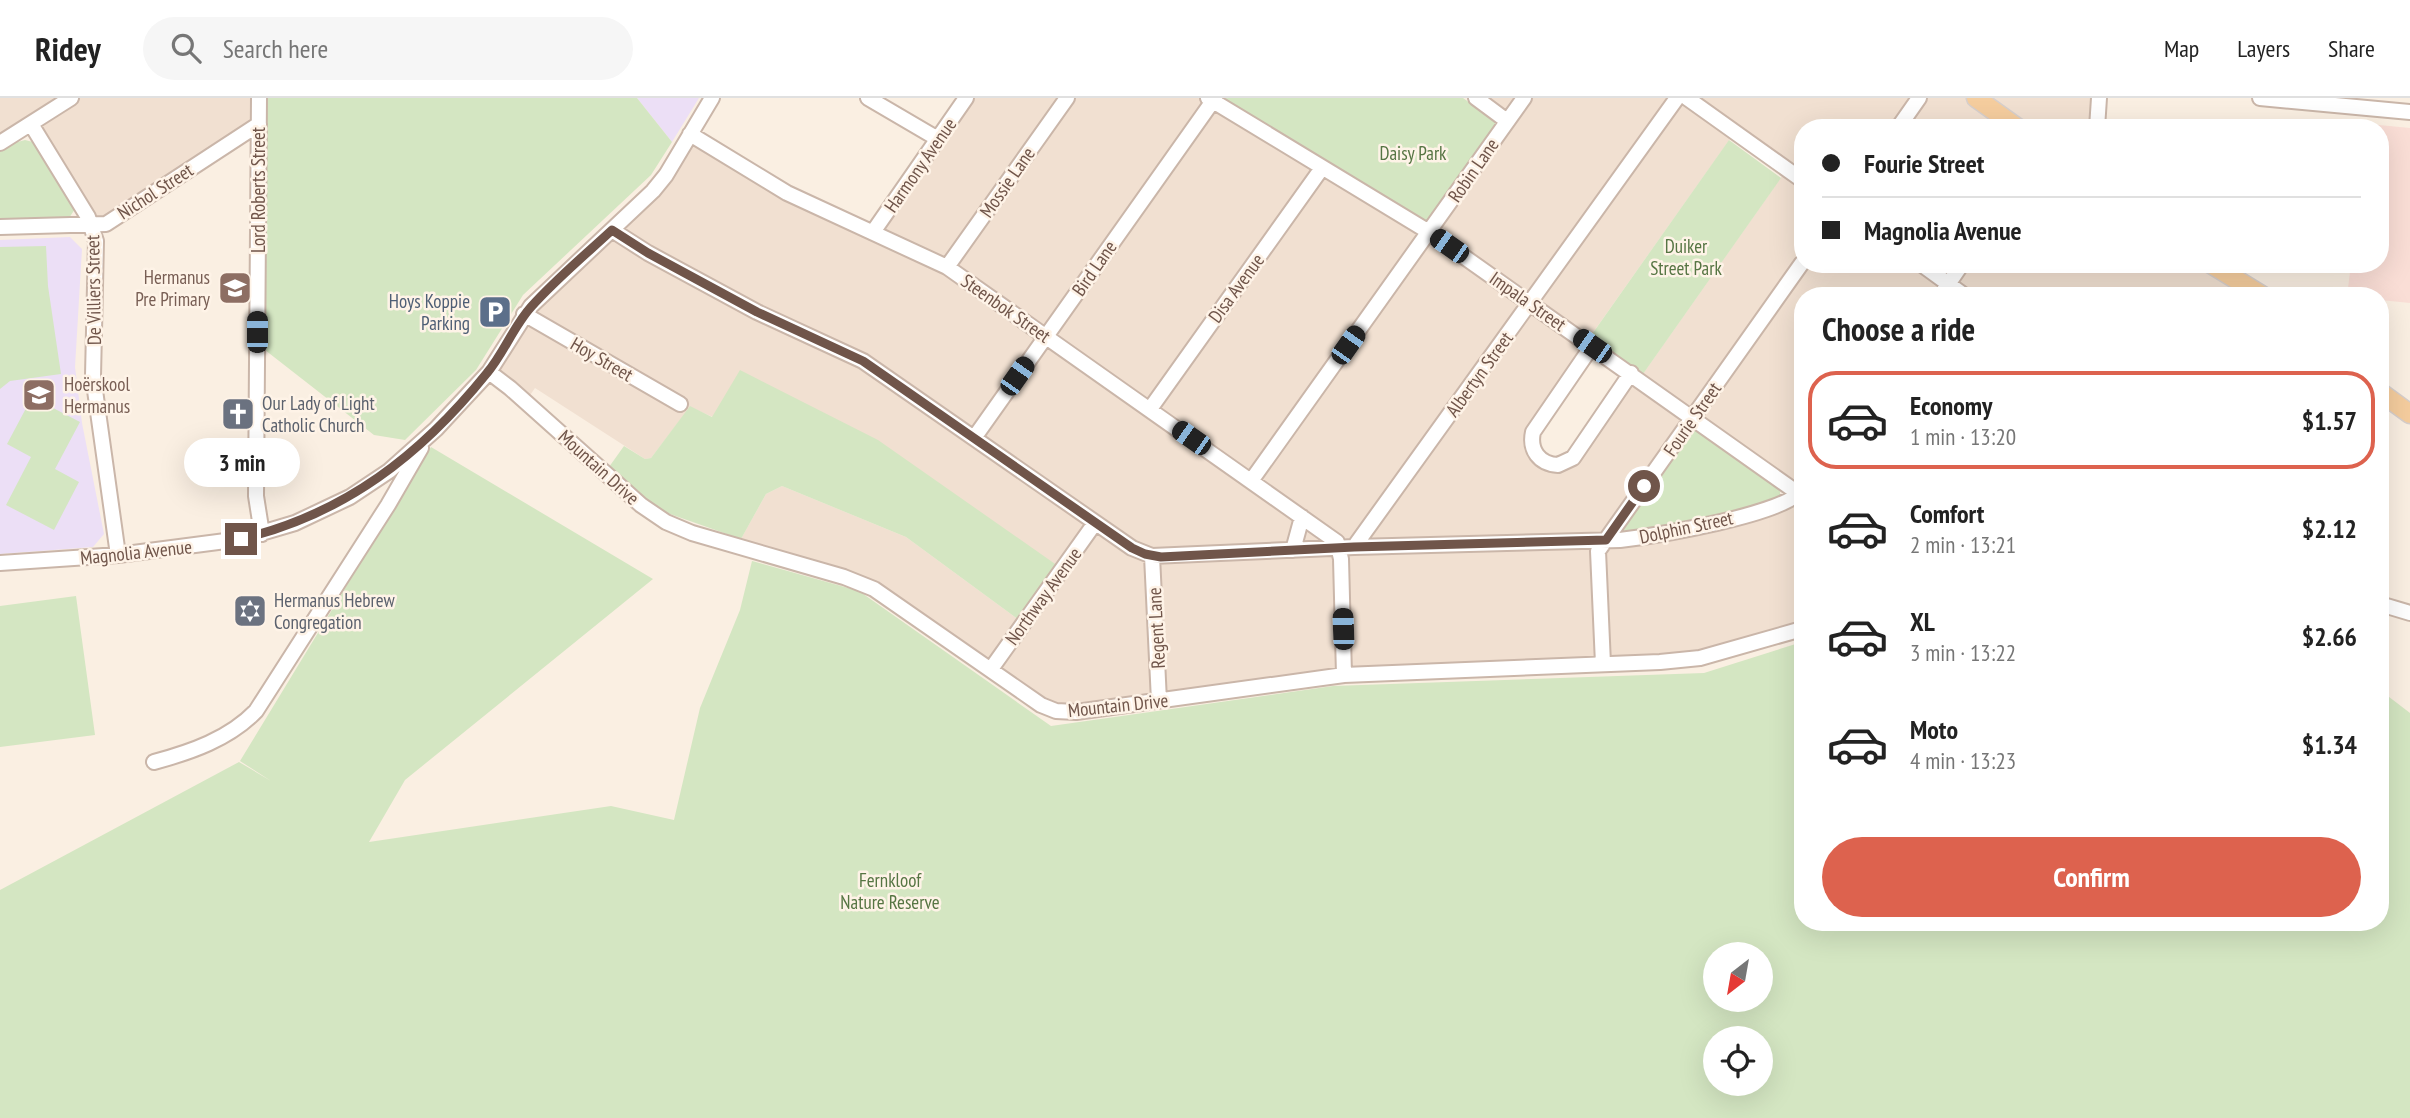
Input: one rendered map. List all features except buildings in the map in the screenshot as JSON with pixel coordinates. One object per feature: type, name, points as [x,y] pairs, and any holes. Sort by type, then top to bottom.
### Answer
[{"type":"main road","points":[[1976,98],[2005,119]]},
{"type":"main road","points":[[2223,273],[2239,287]]},
{"type":"main road","points":[[2225,273],[2248,287]]},
{"type":"main road","points":[[2389,387],[2410,401]]},
{"type":"main road","points":[[2389,399],[2410,414]]},
{"type":"street","points":[[0,144],[71,98]]},
{"type":"street","name":"Lord Roberts Street","points":[[259,98],[256,496],[262,534]]},
{"type":"street","name":"Magnolia Avenue","points":[[0,563],[183,548],[262,534],[312,516],[370,485],[424,441],[489,372],[524,314],[653,191],[712,98]]},
{"type":"street","points":[[868,98],[938,139]]},
{"type":"street","name":"Harmony Avenue","points":[[873,232],[967,98]]},
{"type":"street","name":"Mossie Lane","points":[[947,267],[1067,98]]},
{"type":"street","points":[[1476,98],[1507,121]]},
{"type":"street","name":"Robin Lane","points":[[1251,481],[1524,98]]},
{"type":"street","name":"Albertyn Street","points":[[1354,547],[1677,98]]},
{"type":"street","points":[[1687,98],[1794,174]]},
{"type":"street","points":[[1904,119],[1919,98]]},
{"type":"street","points":[[2097,119],[2099,98]]},
{"type":"street","points":[[2260,98],[2367,103],[2410,112]]},
{"type":"street","name":"Impala Street","points":[[1212,99],[1429,232],[1794,488]]},
{"type":"street","name":"Bird Lane","points":[[974,438],[1212,99]]},
{"type":"street","name":"De Villiers Street","points":[[32,124],[92,225],[96,241],[93,376],[118,555]]},
{"type":"street","name":"Nichol Street","points":[[0,227],[106,223],[259,124]]},
{"type":"street","name":"Steenbok Street","points":[[690,134],[787,193],[947,267],[1337,542],[1338,548]]},
{"type":"street","name":"Disa Avenue","points":[[1150,409],[1322,168]]},
{"type":"street","name":"Dolphin Street","points":[[612,230],[648,253],[757,312],[863,361],[1132,548],[1152,556],[1606,540],[1659,535],[1713,524],[1786,503],[1794,498]]},
{"type":"street","name":"Fourie Street","points":[[1603,664],[1598,551],[1795,273]]},
{"type":"street","points":[[1929,273],[1941,287]]},
{"type":"street","name":"Hoy Street","points":[[524,314],[680,404]]},
{"type":"street","points":[[1592,346],[1534,432],[1533,447],[1542,460],[1558,465],[1573,458],[1631,373]]},
{"type":"street","name":"Mountain Drive","points":[[489,372],[641,505],[666,522],[692,533],[863,584],[898,604],[1041,705],[1056,711],[1076,712],[1344,675],[1700,658],[1794,631]]},
{"type":"street","points":[[154,762],[191,751],[219,738],[256,711],[388,505],[419,455],[424,441]]},
{"type":"street","points":[[370,485],[382,495],[388,505]]},
{"type":"street","points":[[1293,550],[1302,517]]},
{"type":"street","name":"Northway Avenue","points":[[990,669],[1095,523]]},
{"type":"street","points":[[1338,548],[1344,675]]},
{"type":"street","name":"Regent Lane","points":[[1152,556],[1159,701]]},
{"type":"street","points":[[2389,607],[2410,613]]},
{"type":"shaded area","points":[[0,98],[260,98],[259,124],[106,223],[92,224],[32,123],[0,143]]},
{"type":"shaded area","points":[[637,98],[699,98],[672,142]]},
{"type":"shaded area","points":[[967,98],[1216,98],[1429,231],[1507,122],[1473,98],[2100,98],[2099,119],[1794,119],[1794,273],[2223,273],[2239,287],[1794,287],[1794,490],[1694,417],[1607,539],[1794,494],[1794,630],[1700,657],[1345,674],[1062,712],[898,603],[737,546],[766,494],[782,486],[906,537],[1019,620],[1063,570],[690,407],[651,458],[645,459],[535,388],[526,401],[490,372],[519,323],[637,209],[692,134],[873,232]],"holes":[[[1735,132],[1787,169],[1640,378],[1631,373],[1564,463],[1535,450],[1534,432],[1587,341]]]},
{"type":"shaded area","points":[[2389,126],[2410,128],[2410,303],[2389,301],[2389,287],[2348,287],[2350,273],[2389,273]]},
{"type":"shaded area","name":"Hoërskool Hermanus","points":[[70,237],[82,249],[75,367],[82,423],[104,534],[93,547],[0,554],[0,240]]},
{"type":"green space","points":[[266,98],[637,98],[672,142],[651,175],[523,295],[476,370],[405,440],[374,435],[265,350]]},
{"type":"green space","name":"Daisy Park","points":[[1226,98],[1463,98],[1493,119],[1496,125],[1426,222],[1226,102]]},
{"type":"green space","points":[[25,140],[37,143],[75,209],[69,218],[0,223],[0,152]]},
{"type":"green space","name":"Duiker Street Park","points":[[1729,140],[1781,178],[1643,374],[1590,337]]},
{"type":"green space","points":[[46,246],[48,286],[61,374],[10,381],[0,389],[0,247]]},
{"type":"green space","points":[[740,370],[878,440],[1058,566],[1019,620],[906,537],[782,486],[766,494],[741,539],[657,507],[609,467],[624,446],[645,459],[651,458],[690,406],[712,417]]},
{"type":"green space","points":[[32,397],[80,422],[55,469],[79,482],[54,530],[6,505],[31,457],[7,444]]},
{"type":"green space","points":[[1694,430],[1780,489],[1780,497],[1694,523],[1622,533],[1620,528]]},
{"type":"green space","name":"Fernkloof Nature Reserve","points":[[431,447],[653,579],[405,780],[369,842],[611,806],[674,820],[700,708],[740,610],[752,561],[859,591],[1051,726],[1333,686],[1704,673],[1794,645],[1794,931],[2389,931],[2389,697],[2410,713],[2410,1118],[0,1118],[0,890],[239,762],[271,781],[240,761]]},
{"type":"green space","points":[[76,596],[95,735],[0,747],[0,606]]},
{"type":"place","name":"Hermanus Pre Primary","points":[[235,288]]},
{"type":"place","name":"Hoys Koppie Parking","points":[[495,312]]},
{"type":"place","name":"Hoërskool Hermanus","points":[[39,395]]},
{"type":"place","name":"Our Lady of Light Catholic Church","points":[[238,414]]},
{"type":"place","name":"Hermanus Hebrew Congregation","points":[[250,611]]},
{"type":"route","points":[[241,539],[279,529],[329,508],[370,485],[407,457],[489,372],[531,306],[612,230],[648,253],[757,312],[863,361],[1132,548],[1152,556],[1606,540],[1644,486]]}]
